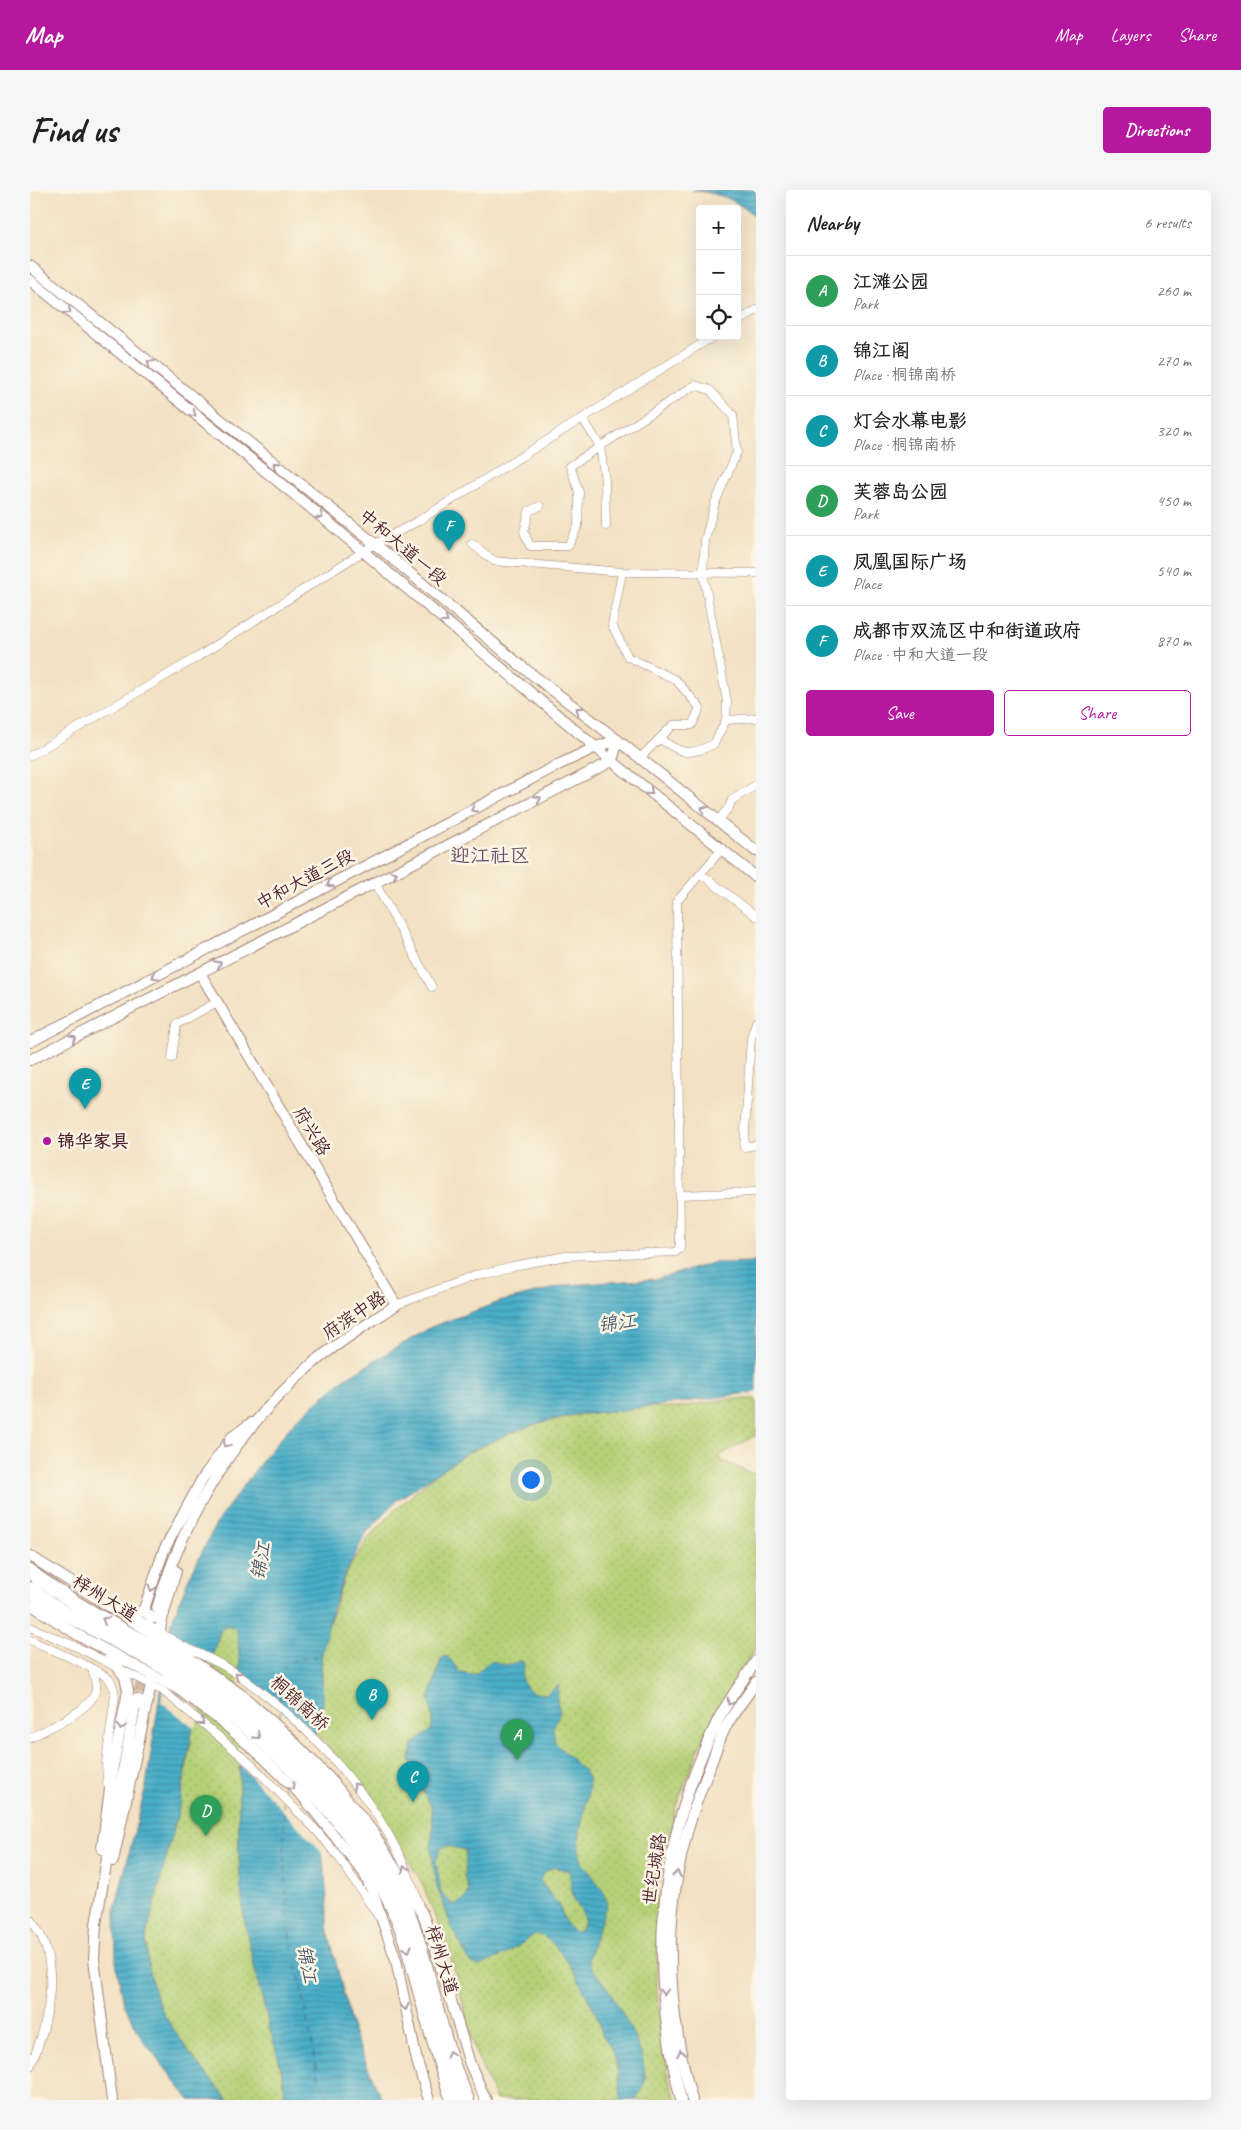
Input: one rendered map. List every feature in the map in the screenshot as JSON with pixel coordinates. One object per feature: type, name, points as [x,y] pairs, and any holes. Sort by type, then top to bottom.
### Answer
[{"type":"highway","name":"梓州大道","points":[[30,1572],[161,1656]]},
{"type":"highway","name":"梓州大道","points":[[30,1589],[64,1612],[161,1656]]},
{"type":"highway","points":[[161,1656],[255,1734],[300,1776],[355,1844]]},
{"type":"highway","name":"梓州大道","points":[[355,1844],[385,1891],[408,1946],[439,2062],[453,2100]]},
{"type":"highway","name":"梓州大道","points":[[355,1844],[404,1903],[425,1966],[449,2055],[467,2100]]},
{"type":"main road","name":"中和大道一段","points":[[30,266],[375,544],[520,665],[618,740],[756,851]]},
{"type":"main road","name":"中和大道一段","points":[[30,280],[328,522],[612,761],[756,877]]},
{"type":"main road","name":"中和大道三段","points":[[30,1042],[596,747],[618,740]]},
{"type":"main road","points":[[30,1060],[612,761],[618,740]]},
{"type":"main road","name":"府兴路","points":[[200,973],[396,1305]]},
{"type":"main road","name":"府滨中路","points":[[135,1706],[161,1656],[160,1611],[164,1585],[191,1520],[227,1460],[264,1413],[313,1363],[396,1305]]},
{"type":"main road","points":[[118,1613],[136,1614],[144,1609],[164,1550],[202,1479],[232,1437],[264,1413]]},
{"type":"main road","points":[[30,1556],[118,1613],[161,1656]]},
{"type":"main road","points":[[30,1604],[106,1651],[121,1670],[135,1706],[96,1924],[94,1958],[112,2100]]},
{"type":"main road","points":[[144,1609],[153,1618],[160,1617],[160,1611]]},
{"type":"main road","points":[[106,1651],[161,1656]]},
{"type":"main road","name":"桐锦南桥","points":[[161,1656],[242,1695],[287,1735],[325,1774],[355,1844]]},
{"type":"main road","name":"世纪城路","points":[[681,2100],[666,2024],[661,1940],[667,1875],[673,1841],[684,1801],[717,1721],[756,1661]]},
{"type":"main road","name":"世纪城路","points":[[692,2100],[683,2068],[676,2022],[670,1950],[676,1877],[683,1843],[695,1803],[727,1724],[756,1682]]},
{"type":"main road","points":[[104,1877],[102,1849],[112,1766],[135,1706]]},
{"type":"main road","points":[[355,1844],[422,1913],[433,1942],[470,2064],[486,2100]]},
{"type":"main road","points":[[355,1844],[396,1960]]},
{"type":"main road","points":[[385,1891],[396,1960],[416,2061],[429,2100]]},
{"type":"street","points":[[741,319],[756,310]]},
{"type":"street","points":[[30,756],[199,656],[375,544],[418,521],[708,340]]},
{"type":"street","points":[[540,506],[529,511],[524,532],[530,546],[568,546],[578,526],[579,492],[570,466],[694,385],[710,390],[733,415],[737,452],[715,503],[710,521],[705,540],[704,573],[727,700],[726,720],[714,744],[692,754],[677,750],[660,739]]},
{"type":"street","points":[[582,419],[600,446],[605,480],[606,526]]},
{"type":"street","points":[[472,544],[494,561],[622,572],[756,573]]},
{"type":"street","points":[[622,572],[612,625],[628,657],[676,680],[700,708],[692,725],[673,725],[640,758]]},
{"type":"street","points":[[726,720],[756,718]]},
{"type":"street","points":[[718,820],[729,807],[732,800],[756,785]]},
{"type":"street","points":[[722,849],[677,901],[680,1195],[756,1192]]},
{"type":"street","points":[[701,874],[756,916]]},
{"type":"street","points":[[375,883],[432,987]]},
{"type":"street","points":[[172,1058],[177,1024],[217,1002]]},
{"type":"street","points":[[756,1022],[751,1038],[744,1147],[756,1145]]},
{"type":"street","name":"府滨中路","points":[[396,1305],[477,1275],[513,1266],[566,1256],[676,1252],[681,1242],[680,1195]]},
{"type":"street","points":[[129,1615],[161,1656],[163,1691],[252,1765],[315,1829],[355,1844]]},
{"type":"street","points":[[30,1627],[77,1647],[121,1670],[161,1656]]},
{"type":"street","points":[[30,1640],[109,1679],[116,1695],[106,1762],[108,1801]]},
{"type":"street","name":"桐锦南桥","points":[[161,1656],[182,1645],[222,1664],[270,1700],[316,1741],[356,1785],[383,1826],[413,1883],[422,1913]]},
{"type":"street","points":[[30,1738],[81,1710],[90,1701],[95,1693],[96,1685],[92,1669]]},
{"type":"street","points":[[30,1919],[45,1943],[49,1962],[49,1992],[45,2026],[30,2067]]},
{"type":"green space","points":[[727,1399],[756,1399],[756,1435],[719,1456],[722,1461],[756,1475],[756,1647],[708,1726],[676,1806],[657,1890],[657,1992],[668,2077],[676,2100],[496,2100],[476,2053],[451,1958],[422,1883],[365,1788],[315,1732],[323,1703],[322,1644],[345,1575],[367,1540],[394,1511],[442,1469],[467,1453],[508,1434],[542,1422],[575,1415],[648,1407],[676,1408]]},
{"type":"green space","points":[[228,1625],[237,1630],[240,1666],[239,1849],[245,1922],[253,1964],[280,2066],[284,2100],[228,2100],[193,2058],[164,2015],[154,1991],[148,1963],[146,1937],[180,1804],[192,1732],[202,1688],[221,1629]]},
{"type":"water","points":[[692,190],[756,190],[756,217],[741,205],[712,194]]},
{"type":"water","name":"锦江","points":[[756,1262],[756,1392],[575,1415],[542,1422],[508,1434],[467,1453],[396,1501],[366,1533],[345,1575],[332,1609],[321,1658],[323,1703],[315,1732],[317,1802],[327,1898],[327,1926],[353,2032],[382,2100],[284,2100],[284,2083],[247,1936],[241,1886],[239,1813],[241,1703],[237,1630],[228,1625],[221,1629],[202,1688],[192,1732],[180,1804],[146,1937],[148,1963],[154,1991],[164,2015],[193,2058],[228,2100],[190,2100],[142,2039],[124,2004],[116,1962],[115,1909],[146,1786],[170,1626],[187,1582],[218,1520],[265,1457],[296,1420],[344,1379],[431,1327],[499,1302],[567,1285],[657,1279],[712,1263]]},
{"type":"water","points":[[448,1657],[461,1673],[472,1675],[491,1662],[507,1665],[522,1661],[524,1664],[523,1681],[526,1688],[537,1693],[546,1694],[559,1685],[557,1701],[560,1712],[553,1728],[555,1743],[583,1770],[588,1778],[589,1787],[580,1831],[579,1850],[582,1862],[604,1892],[607,1903],[588,1959],[620,2010],[642,2056],[645,2080],[636,2098],[637,2100],[621,2100],[611,2048],[602,2034],[598,2019],[588,1997],[572,1969],[554,1945],[544,1937],[535,1934],[508,1953],[480,1966],[475,1965],[469,1960],[452,1928],[436,1884],[431,1848],[433,1826],[431,1806],[418,1783],[410,1759],[413,1744],[431,1730],[433,1718],[429,1700],[441,1659]],"holes":[[[447,1846],[465,1850],[464,1877],[469,1888],[464,1899],[453,1905],[441,1892],[436,1861],[441,1848]],[[554,1867],[569,1871],[574,1899],[584,1917],[580,1931],[574,1932],[566,1924],[560,1907],[540,1881],[543,1873]]]},
{"type":"pier","points":[[172,1633],[215,1657],[195,1728],[161,1702]]},
{"type":"pier","points":[[237,1671],[318,1742],[319,1802],[324,1854],[238,1763],[240,1695]]},
{"type":"ferry route","points":[[280,1702],[280,1680],[284,1667],[295,1660],[317,1657]]},
{"type":"ferry route","points":[[280,1711],[281,1722]]},
{"type":"ferry route","points":[[283,1784],[283,1792]]},
{"type":"ferry route","points":[[283,1801],[287,1914],[318,2076],[329,2100]]},
{"type":"tunnel","points":[[135,1707],[148,1651]]},
{"type":"place","name":"成都市双流区中和街道政府","points":[[449,551]]},
{"type":"place","name":"凤凰国际广场","points":[[85,1109]]},
{"type":"place","name":"锦华家具","points":[[47,1141]]},
{"type":"place","name":"锦江阁","points":[[372,1720]]},
{"type":"place","name":"江滩公园","points":[[517,1760]]},
{"type":"place","name":"灯会水幕电影","points":[[413,1802]]},
{"type":"place","name":"芙蓉岛公园","points":[[206,1836]]},
{"type":"district","name":"迎江社区","points":[[490,855]]}]
